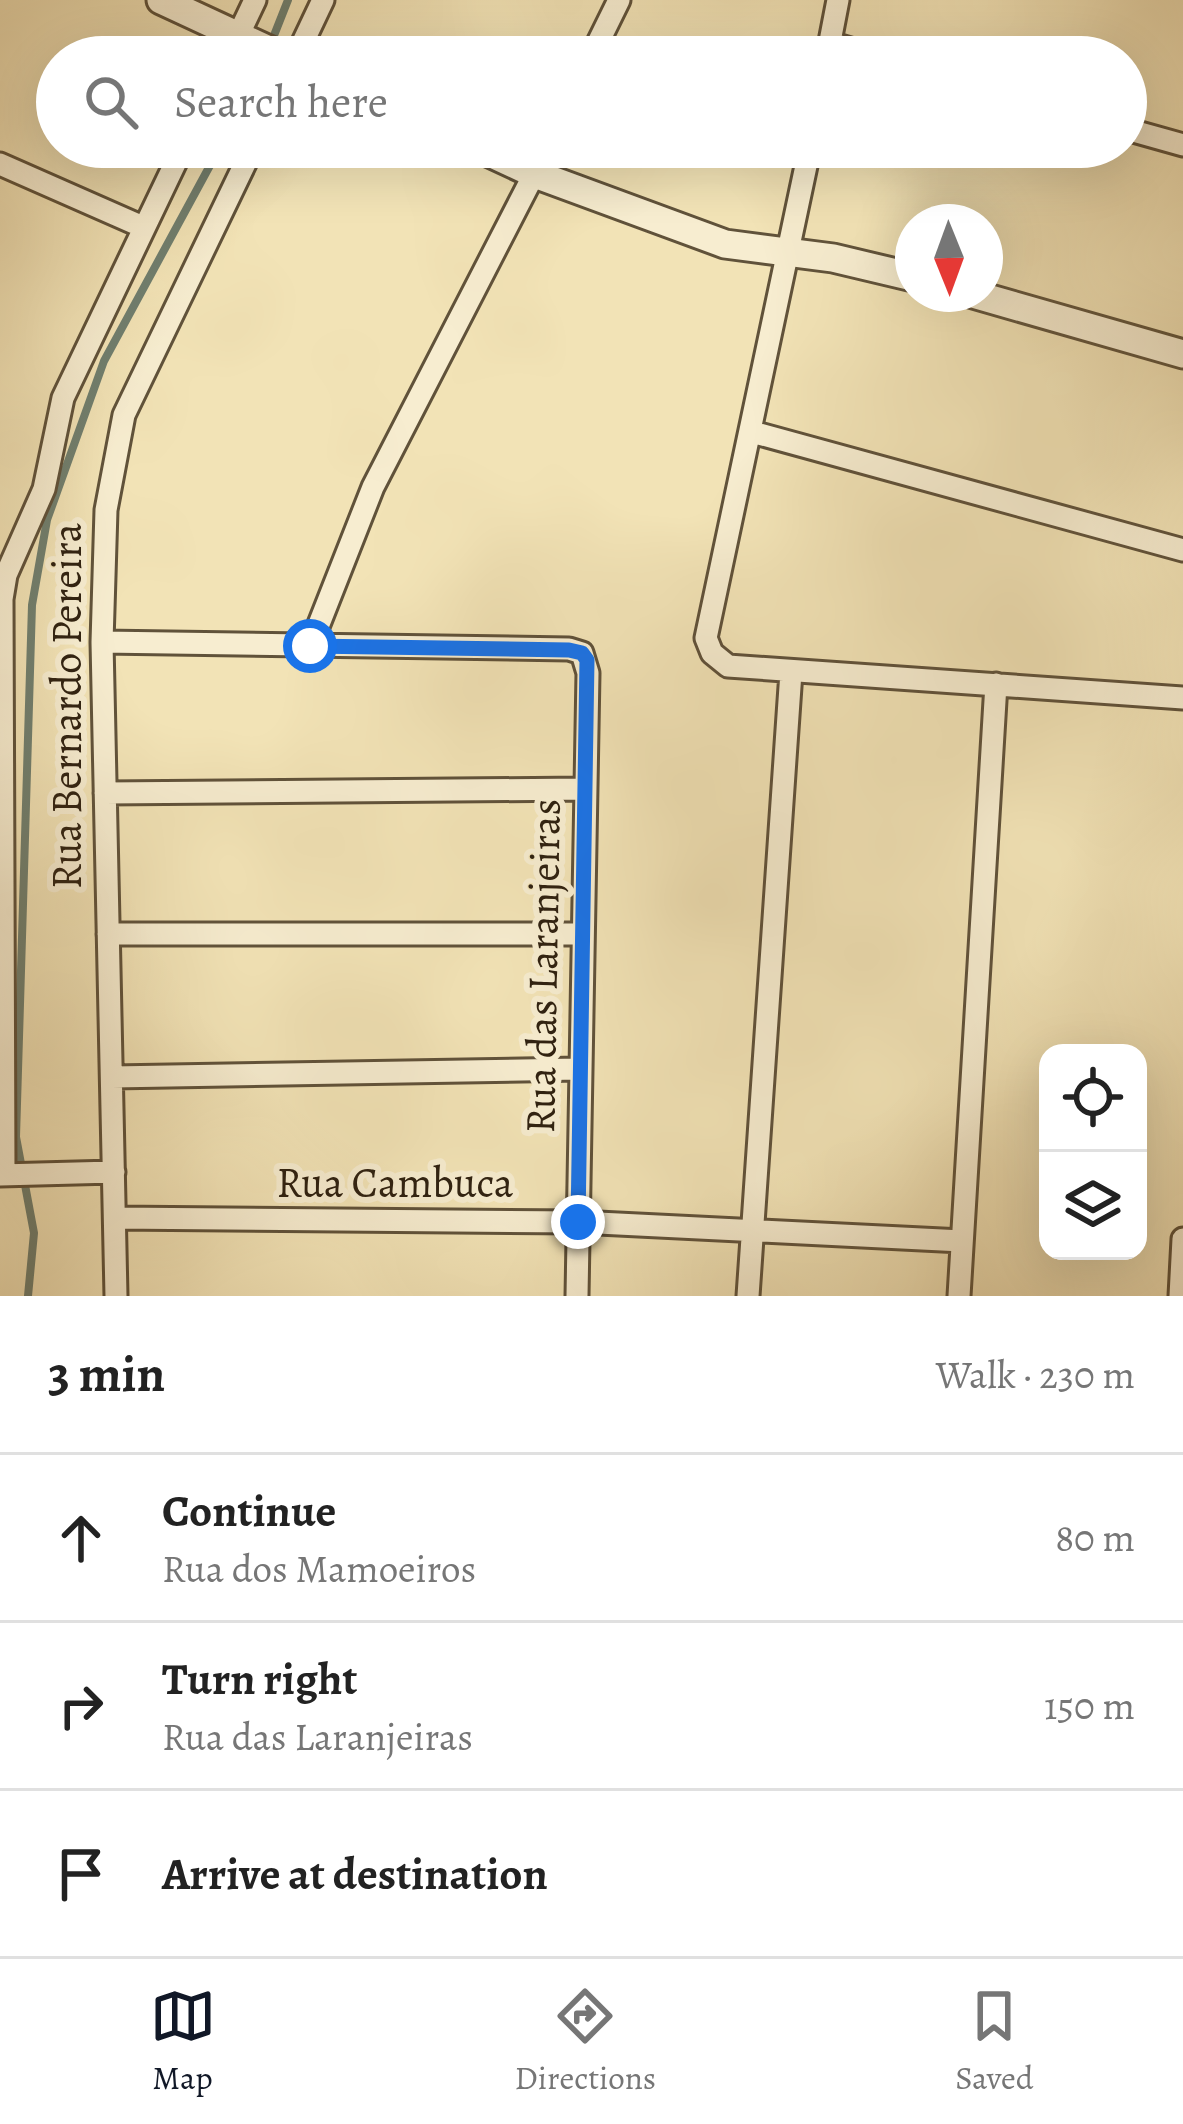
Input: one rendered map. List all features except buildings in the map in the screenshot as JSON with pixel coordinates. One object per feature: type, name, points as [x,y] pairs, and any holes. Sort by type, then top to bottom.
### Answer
[{"type":"street","points":[[161,0],[223,36]]},
{"type":"street","points":[[243,36],[255,0]]},
{"type":"street","points":[[306,36],[323,0]]},
{"type":"street","points":[[601,36],[619,0]]},
{"type":"street","points":[[832,36],[838,0]]},
{"type":"street","points":[[1147,135],[1183,145]]},
{"type":"street","points":[[0,164],[143,227]]},
{"type":"street","points":[[114,1172],[6,1174],[2,599],[6,575],[44,489],[62,398],[172,168]]},
{"type":"street","name":"Rua Bernardo Pereira","points":[[116,1296],[102,642],[106,510],[118,436],[243,168]]},
{"type":"street","points":[[522,168],[725,244],[895,273]]},
{"type":"street","points":[[102,642],[310,646],[373,487],[538,168]]},
{"type":"street","points":[[806,168],[706,638],[712,653],[728,666],[1183,698]]},
{"type":"street","points":[[1003,303],[1183,354]]},
{"type":"street","points":[[752,432],[1183,550]]},
{"type":"street","name":"Rua das Laranjeiras","points":[[310,646],[582,653],[588,673],[578,1296]]},
{"type":"street","points":[[748,1296],[791,671]]},
{"type":"street","points":[[959,1296],[996,684]]},
{"type":"street","points":[[105,794],[584,789]]},
{"type":"street","points":[[109,934],[582,934]]},
{"type":"street","points":[[112,1077],[579,1070]]},
{"type":"street","name":"Rua Cambuca","points":[[115,1218],[578,1222],[962,1241]]},
{"type":"street","points":[[1180,1296],[1183,1239]]},
{"type":"waterway","points":[[274,36],[288,0]]},
{"type":"waterway","points":[[28,1296],[34,1233],[16,1137],[32,605],[47,520],[104,361],[209,168]]},
{"type":"route","points":[[310,646],[569,650],[582,653],[587,660],[578,1222]]}]
